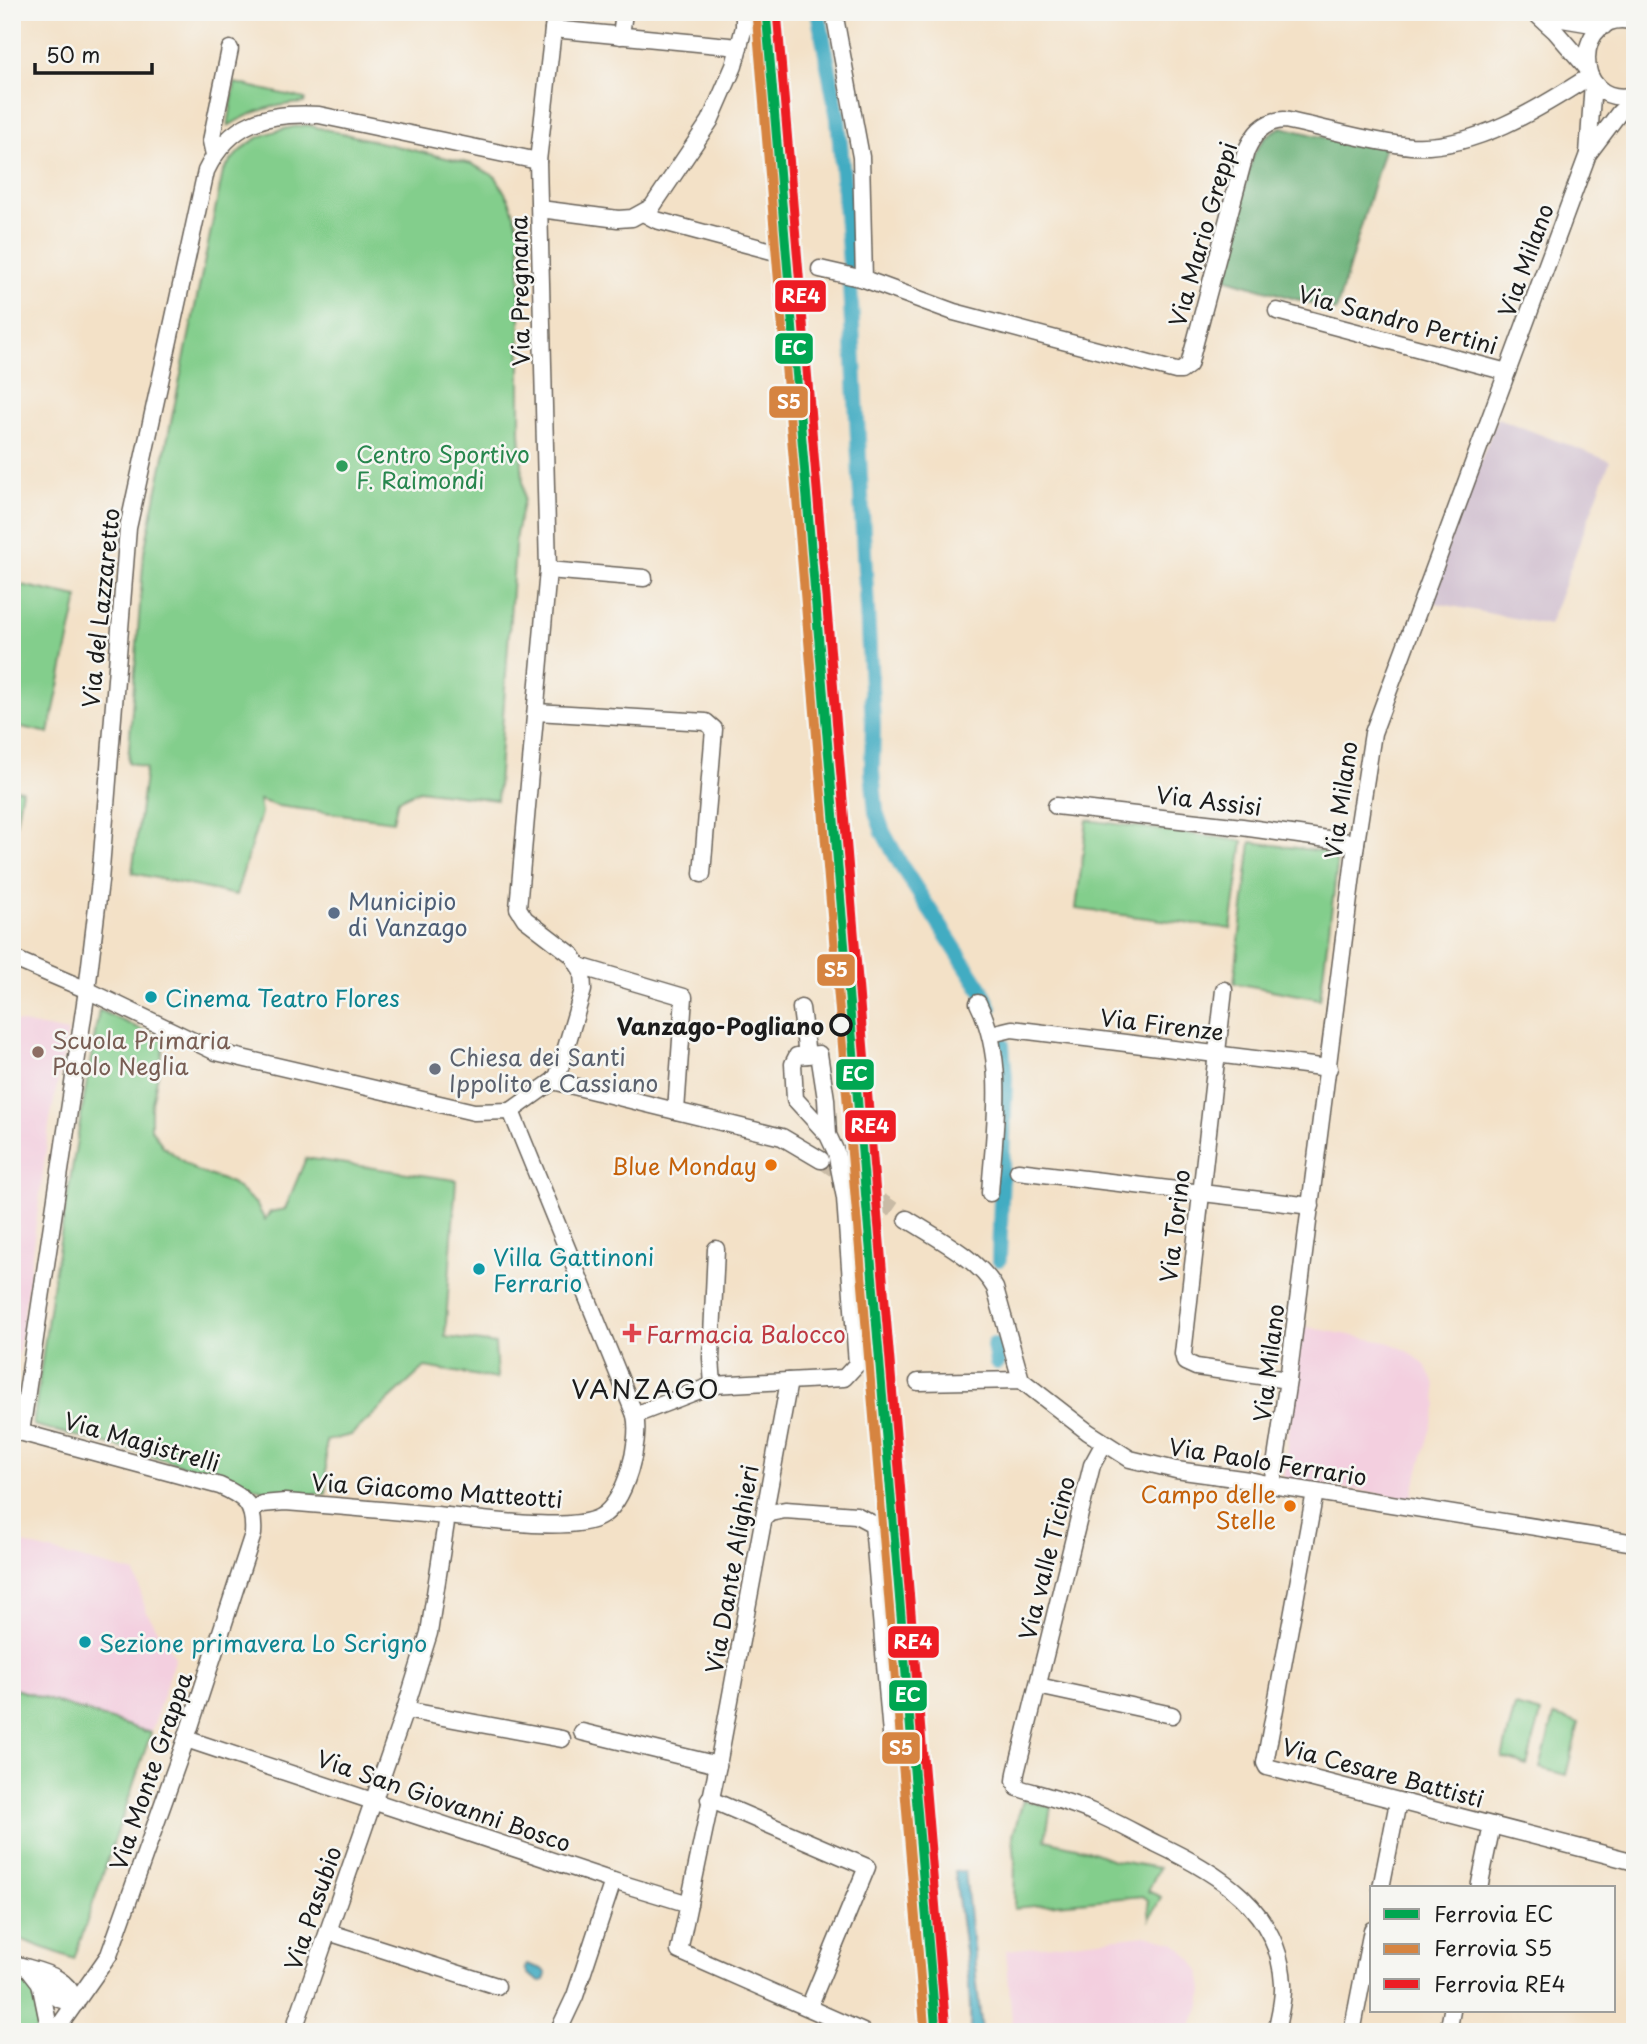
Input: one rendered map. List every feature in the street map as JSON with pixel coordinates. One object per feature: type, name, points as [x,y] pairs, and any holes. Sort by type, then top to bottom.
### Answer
[{"type":"street","points":[[621,36],[624,12]]},
{"type":"street","points":[[540,209],[618,219],[632,218],[643,213],[660,197],[710,121],[734,66],[744,27],[744,12]]},
{"type":"street","points":[[834,12],[861,157],[864,279]]},
{"type":"street","points":[[1537,12],[1562,19],[1635,22]]},
{"type":"street","points":[[1537,12],[1606,93],[1635,97]]},
{"type":"street","points":[[554,21],[621,36],[739,47]]},
{"type":"street","name":"Via Pregnana","points":[[554,21],[538,161],[548,570],[518,908],[524,919],[572,955],[579,966]]},
{"type":"street","name":"Via Milano","points":[[1588,154],[1588,45],[1594,35],[1611,21]]},
{"type":"street","name":"Via del Lazzaretto","points":[[214,155],[211,141],[230,49]]},
{"type":"street","name":"Via Mario Greppi","points":[[820,269],[864,279],[954,312],[1181,371],[1189,365],[1246,152],[1253,137],[1265,125],[1283,120],[1389,143],[1436,146],[1477,136],[1517,118],[1590,75]]},
{"type":"street","name":"Via Milano","points":[[1272,1485],[1311,1206],[1356,843],[1373,733],[1588,154],[1619,113],[1635,97]]},
{"type":"street","name":"Via del Lazzaretto","points":[[17,1431],[87,990],[100,881],[128,528],[206,171],[214,155],[239,131],[262,118],[287,113],[319,115],[538,161]]},
{"type":"street","points":[[643,213],[656,220],[772,251]]},
{"type":"street","name":"Via Sandro Pertini","points":[[1277,311],[1507,372]]},
{"type":"street","points":[[548,570],[644,578]]},
{"type":"street","points":[[536,712],[706,722],[714,729],[702,874]]},
{"type":"street","name":"Via Assisi","points":[[1056,806],[1356,843]]},
{"type":"street","points":[[12,958],[87,990],[216,1052],[474,1112],[511,1111],[553,1081],[562,1063],[583,990],[582,971],[579,966]]},
{"type":"street","points":[[579,966],[684,997],[676,1111]]},
{"type":"street","name":"Via Torino","points":[[1224,990],[1183,1354],[1185,1362],[1196,1367],[1288,1380]]},
{"type":"street","points":[[978,1003],[991,1034],[995,1069],[990,1193]]},
{"type":"street","points":[[801,1007],[807,1055]]},
{"type":"street","name":"Via Firenze","points":[[991,1034],[1012,1029],[1329,1068]]},
{"type":"street","points":[[511,1111],[635,1415],[713,1385],[844,1378],[857,1364],[845,1198],[835,1152],[828,1135],[819,1054],[797,1056],[793,1064],[795,1099],[828,1135]]},
{"type":"street","points":[[553,1081],[782,1137],[821,1160]]},
{"type":"street","points":[[1018,1171],[1311,1206]]},
{"type":"street","points":[[907,1219],[989,1277],[995,1288],[1021,1380],[918,1382]]},
{"type":"street","points":[[713,1385],[711,1358],[716,1249]]},
{"type":"street","name":"Via Paolo Ferrario","points":[[1021,1380],[1104,1443],[1130,1459],[1176,1470],[1635,1543]]},
{"type":"street","name":"Via Dante Alighieri","points":[[789,1381],[718,1765],[679,1951],[809,2007]]},
{"type":"street","name":"Via Giacomo Matteotti","points":[[252,1510],[272,1501],[535,1524],[585,1522],[601,1516],[615,1504],[622,1490],[632,1459],[638,1426],[635,1415]]},
{"type":"street","name":"Via Magistrelli","points":[[17,1431],[219,1486],[244,1500],[252,1510]]},
{"type":"street","name":"Via valle Ticino","points":[[1104,1443],[1092,1465],[1015,1785],[1089,1810],[1178,1854],[1212,1873],[1236,1891],[1264,1924],[1279,1962],[1283,1984],[1276,2032]]},
{"type":"street","name":"Via Cesare Battisti","points":[[1315,1492],[1265,1763],[1270,1769],[1635,1862]]},
{"type":"street","name":"Via Monte Grappa","points":[[53,2032],[109,1955],[186,1739],[253,1534],[252,1510]]},
{"type":"street","points":[[763,1519],[770,1513],[785,1510],[856,1515],[873,1524],[892,1746]]},
{"type":"street","name":"Via Pasubio","points":[[293,2032],[405,1710],[429,1633],[447,1516]]},
{"type":"street","points":[[1038,1686],[1172,1716]]},
{"type":"street","points":[[405,1710],[562,1739]]},
{"type":"street","points":[[582,1731],[718,1765]]},
{"type":"street","name":"Via San Giovanni Bosco","points":[[186,1739],[689,1904]]},
{"type":"street","points":[[709,1799],[867,1867],[809,2007],[863,2032]]},
{"type":"street","points":[[1381,1886],[1398,1802]]},
{"type":"street","points":[[1479,1886],[1492,1825]]},
{"type":"street","points":[[558,2032],[575,1996],[613,1881]]},
{"type":"street","points":[[328,1932],[498,1986]]},
{"type":"street","points":[[1352,2032],[1370,1940]]},
{"type":"street","points":[[12,1963],[41,1975],[88,1980],[96,1975]]},
{"type":"street","points":[[41,1975],[54,1996],[75,2004]]},
{"type":"street","points":[[41,1975],[53,2032]]},
{"type":"shaded area","points":[[1497,418],[1610,461],[1549,625],[1426,601]]},
{"type":"shaded area","points":[[12,1021],[68,1032],[50,1120],[18,1357],[12,1356]]},
{"type":"shaded area","points":[[1302,1326],[1391,1343],[1411,1353],[1426,1366],[1435,1384],[1437,1405],[1411,1499],[1283,1478]]},
{"type":"shaded area","points":[[12,1541],[135,1573],[146,1611],[175,1657],[151,1733],[12,1688]]},
{"type":"shaded area","points":[[1146,1935],[1175,1943],[1193,1960],[1200,1973],[1203,1989],[1201,2005],[1188,2032],[1013,2032],[1006,1950]]},
{"type":"green space","points":[[235,83],[305,99],[304,103],[264,109],[228,126]]},
{"type":"green space","name":"Centro Sportivo F. Raimondi","points":[[307,125],[472,164],[496,177],[510,202],[520,232],[520,432],[524,499],[516,534],[497,800],[419,790],[398,800],[393,821],[278,806],[259,800],[261,813],[236,895],[132,873],[146,768],[128,762],[144,552],[223,172],[240,151],[259,138],[269,133]]},
{"type":"green space","points":[[1282,127],[1346,143],[1385,146],[1336,311],[1221,277],[1253,156],[1264,138]]},
{"type":"green space","points":[[12,583],[78,597],[49,733],[12,725]]},
{"type":"green space","points":[[12,788],[22,790],[14,834],[12,834]]},
{"type":"green space","points":[[1087,820],[1243,841],[1231,929],[1076,909]]},
{"type":"green space","points":[[1251,842],[1327,852],[1335,857],[1337,867],[1320,999],[1234,983]]},
{"type":"green space","points":[[99,1010],[165,1040],[151,1108],[151,1129],[163,1146],[196,1171],[232,1183],[256,1204],[265,1220],[270,1212],[285,1209],[306,1158],[456,1180],[445,1337],[495,1344],[497,1379],[425,1367],[351,1435],[326,1441],[326,1494],[264,1490],[149,1455],[33,1425],[53,1281]]},
{"type":"green space","points":[[12,1688],[151,1733],[74,1959],[12,1936]]},
{"type":"green space","points":[[1515,1706],[1541,1713],[1527,1765],[1502,1758]]},
{"type":"green space","points":[[1554,1716],[1579,1723],[1566,1775],[1540,1768]]},
{"type":"green space","points":[[1023,1800],[1051,1807],[1045,1840],[1085,1849],[1113,1860],[1159,1868],[1148,1891],[1161,1897],[1150,1919],[1148,1900],[1143,1896],[1014,1908],[1013,1835]]},
{"type":"green space","points":[[12,1973],[33,1987],[44,2032],[12,2032]]},
{"type":"water","points":[[955,1871],[965,1871],[982,2032],[970,2032],[967,1971]]},
{"type":"water","points":[[527,1964],[542,1969],[546,1974],[544,1980],[540,1982],[528,1974],[525,1968]]},
{"type":"waterway","points":[[818,12],[838,118],[850,263]]},
{"type":"waterway","points":[[850,285],[876,812],[883,832],[902,867],[981,989],[990,1008]]},
{"type":"waterway","points":[[999,1259],[1005,1078],[1002,1045]]},
{"type":"waterway","points":[[994,1345],[997,1362]]},
{"type":"tunnel","points":[[821,1160],[907,1219]]},
{"type":"rail line","name":"EC","points":[[766,12],[936,2032]]},
{"type":"rail line","name":"RE4","points":[[777,12],[946,2031]]},
{"type":"rail line","name":"S5","points":[[756,13],[925,2032]]},
{"type":"place","name":"Centro Sportivo F. Raimondi","points":[[342,466]]},
{"type":"place","name":"Municipio di Vanzago","points":[[334,913]]},
{"type":"place","name":"Cinema Teatro Flores","points":[[151,997]]},
{"type":"place","name":"Vanzago-Pogliano","points":[[841,1025]]},
{"type":"place","name":"Scuola Primaria Paolo Neglia","points":[[38,1052]]},
{"type":"place","name":"Chiesa dei Santi Ippolito e Cassiano","points":[[435,1069]]},
{"type":"place","name":"Blue Monday","points":[[771,1165]]},
{"type":"place","name":"Villa Gattinoni Ferrario","points":[[479,1269]]},
{"type":"place","name":"Farmacia Balocco","points":[[632,1333]]},
{"type":"place","name":"Campo delle Stelle","points":[[1290,1506]]},
{"type":"place","name":"Sezione primavera Lo Scrigno","points":[[85,1642]]},
{"type":"district","name":"VANZAGO","points":[[646,1388]]}]
